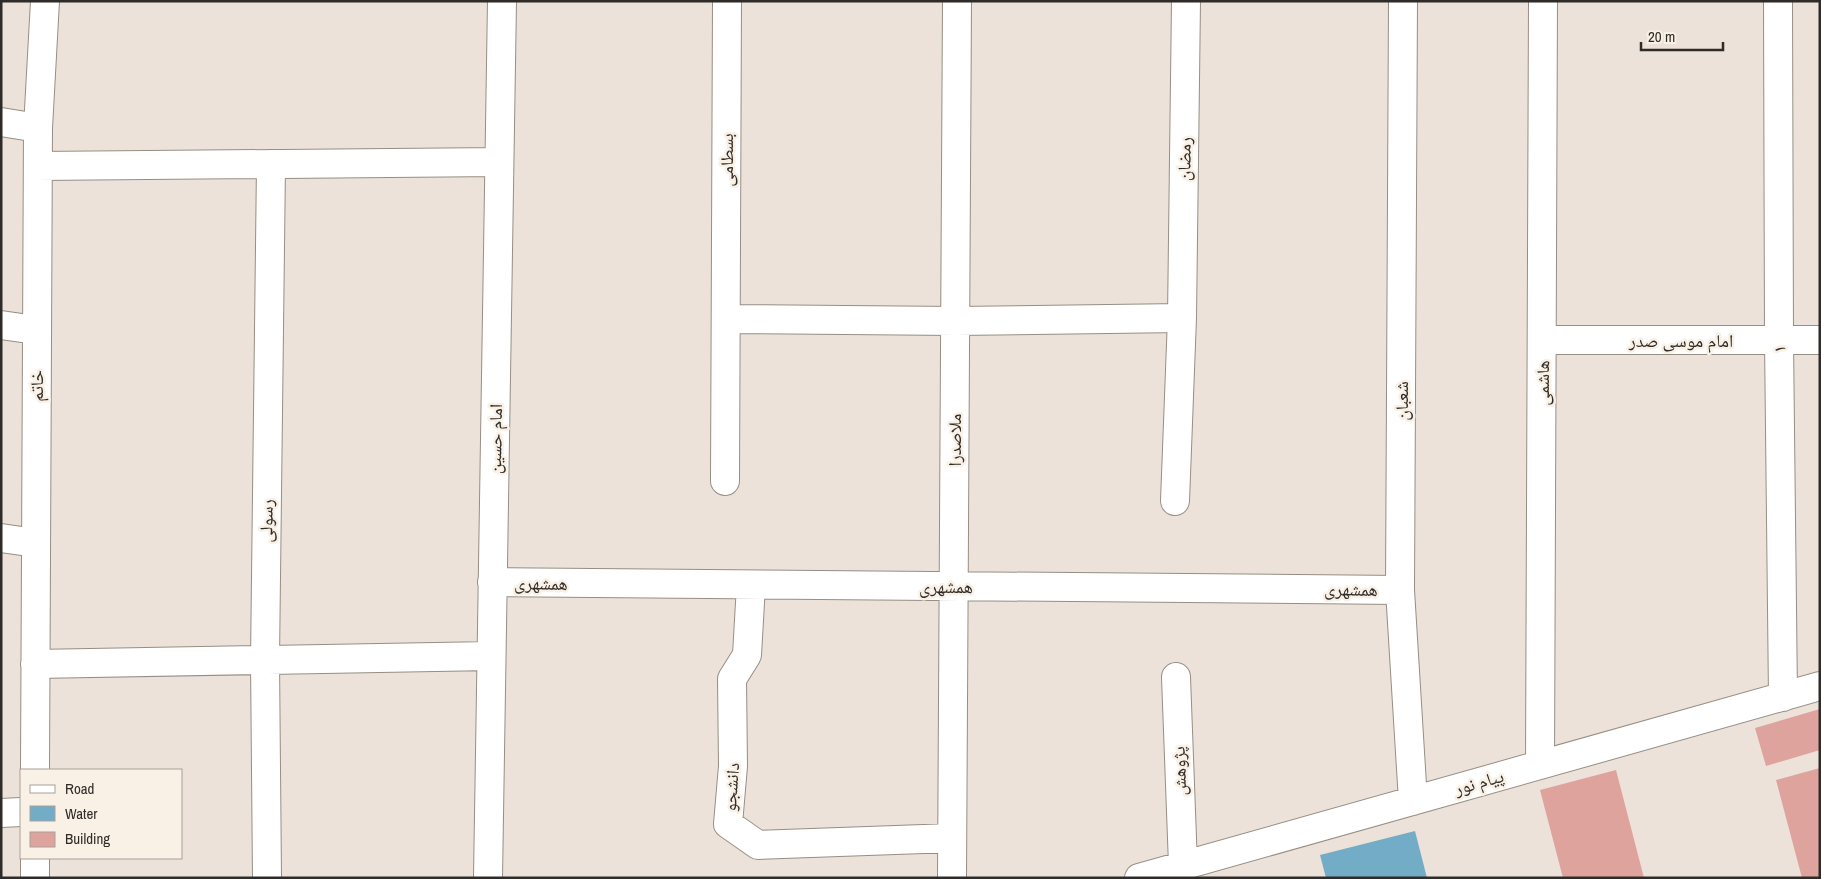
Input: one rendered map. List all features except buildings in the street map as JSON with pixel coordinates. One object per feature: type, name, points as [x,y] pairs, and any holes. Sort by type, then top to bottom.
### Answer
[{"type":"street","name":"خاتم","points":[[35,769],[38,128],[45,1]]},
{"type":"street","name":"امام حسین","points":[[488,878],[502,1]]},
{"type":"street","name":"بسطامی","points":[[725,481],[727,1]]},
{"type":"street","name":"ملاصدرا","points":[[952,878],[957,1]]},
{"type":"street","name":"رمضان","points":[[1175,501],[1182,318],[1186,1]]},
{"type":"street","name":"شعبان","points":[[1403,1],[1400,590],[1413,801]]},
{"type":"street","name":"هاشمی","points":[[1540,765],[1543,1]]},
{"type":"street","name":"۱","points":[[1778,1],[1783,696]]},
{"type":"street","points":[[1,122],[38,128]]},
{"type":"street","points":[[38,166],[499,162]]},
{"type":"street","name":"رسولی","points":[[268,878],[265,660],[271,164]]},
{"type":"street","points":[[726,319],[955,321],[1182,318]]},
{"type":"street","points":[[1,325],[36,330]]},
{"type":"street","name":"امام موسی صدر","points":[[1542,340],[1820,340]]},
{"type":"street","points":[[1,538],[36,543]]},
{"type":"street","name":"همشهری","points":[[492,582],[604,586],[953,586],[1400,590]]},
{"type":"street","name":"دانشجو","points":[[751,585],[747,655],[732,679],[733,766],[728,824],[758,845],[952,838]]},
{"type":"street","points":[[35,664],[491,656]]},
{"type":"street","name":"پژوهش","points":[[1176,677],[1183,866]]},
{"type":"street","name":"پیام نور","points":[[1139,878],[1820,686]]},
{"type":"street","points":[[1,813],[20,812]]},
{"type":"street","points":[[34,878],[35,859]]},
{"type":"water","points":[[1415,831],[1427,878],[1326,878],[1320,855]]}]
